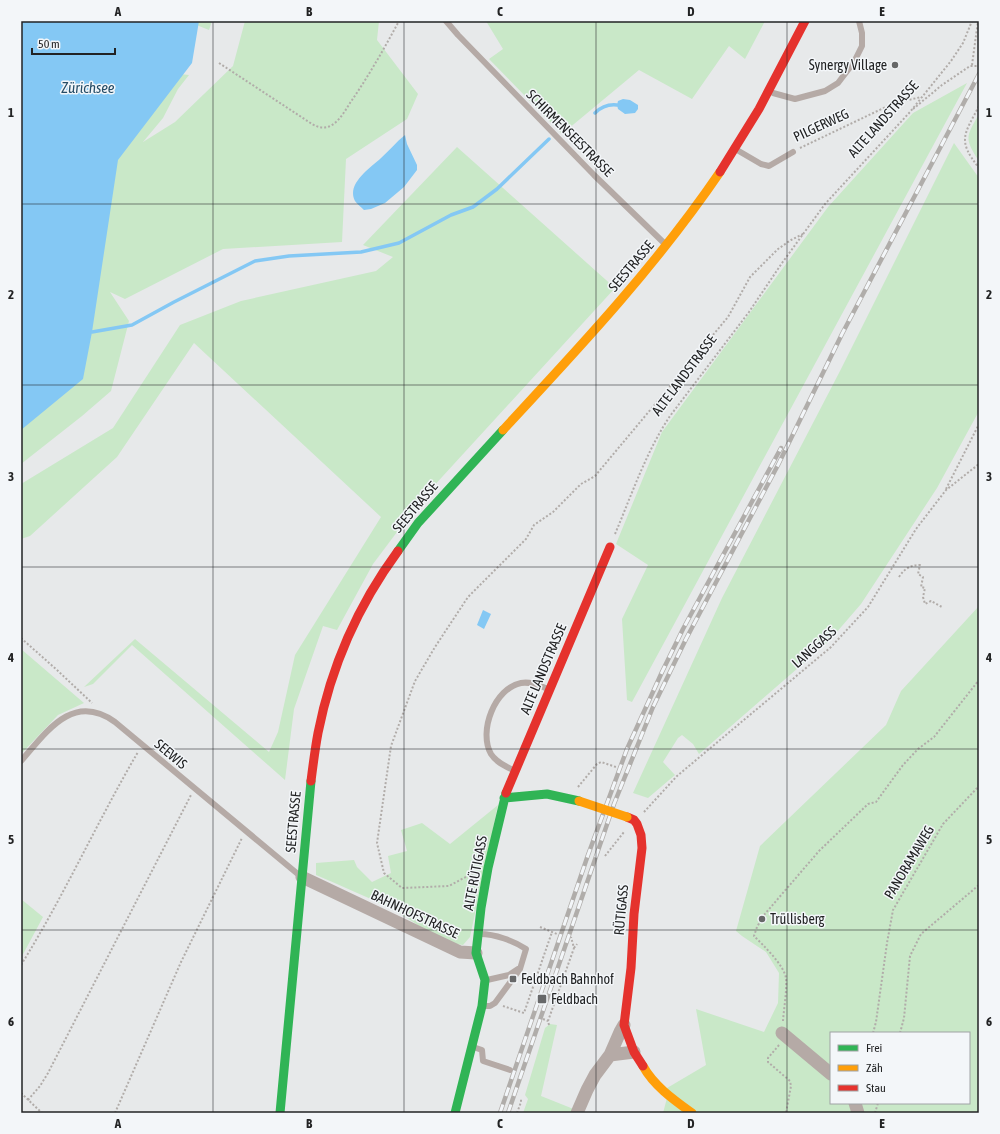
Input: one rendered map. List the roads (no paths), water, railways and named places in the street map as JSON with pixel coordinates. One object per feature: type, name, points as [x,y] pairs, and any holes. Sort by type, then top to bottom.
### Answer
[{"type":"main road","name":"SEESTRASSE","points":[[280,1113],[311,784],[318,734],[327,696],[338,662],[349,636],[372,590],[392,558],[418,523],[620,302],[667,246],[700,202],[735,149],[769,92],[805,21]]},
{"type":"main road","name":"ALTE LANDSTRASSE","points":[[504,798],[610,547]]},
{"type":"main road","name":"RÜTIGASS","points":[[504,798],[532,792],[578,797],[634,820],[638,824],[642,848],[634,914],[631,968],[624,1025],[634,1052],[656,1085],[692,1113]]},
{"type":"main road","name":"ALTE RÜTIGASS","points":[[476,953],[481,908],[488,868],[504,798]]},
{"type":"main road","points":[[455,1113],[482,1006],[485,980],[476,953]]},
{"type":"street","name":"BAHNHOFSTRASSE","points":[[302,878],[460,952],[476,953]]},
{"type":"street","points":[[577,1113],[595,1076],[610,1055],[624,1025]]},
{"type":"street","points":[[782,1033],[830,1073]]},
{"type":"street","points":[[610,1055],[634,1052]]},
{"type":"lane","name":"SCHIRMENSEESTRASSE","points":[[446,21],[594,175],[667,246]]},
{"type":"lane","points":[[769,92],[795,99],[825,91],[838,83],[854,62],[862,46],[862,33],[859,21]]},
{"type":"lane","name":"PILGERWEG","points":[[735,149],[761,164],[769,166],[793,152]]},
{"type":"lane","points":[[515,771],[500,763],[491,753],[487,738],[490,714],[499,698],[506,691],[521,683],[534,684],[550,690]]},
{"type":"lane","name":"SEEWIS","points":[[21,761],[46,732],[62,719],[69,715],[83,711],[103,714],[115,722],[302,878]]},
{"type":"lane","points":[[478,934],[493,936],[520,945],[526,950],[520,969],[495,1003],[490,1006],[482,1006]]},
{"type":"lane","points":[[485,980],[509,974],[520,969]]},
{"type":"lane","points":[[472,1047],[482,1050],[483,1060],[510,1070]]},
{"type":"water","name":"Zürichsee","points":[[21,21],[199,21],[192,63],[118,160],[92,332],[83,379],[21,430]]},
{"type":"water","points":[[623,99],[630,100],[638,105],[638,109],[635,113],[625,114],[618,109],[618,101]]},
{"type":"water","points":[[405,135],[407,144],[417,165],[417,170],[404,187],[385,203],[371,209],[364,210],[355,201],[353,195],[356,183],[365,172]]},
{"type":"water","points":[[483,610],[491,614],[484,629],[477,625]]},
{"type":"waterway","points":[[595,113],[605,106],[617,105]]},
{"type":"waterway","points":[[92,332],[132,325],[255,261],[289,256],[361,252],[399,243],[451,215],[473,207],[497,189],[549,139]]},
{"type":"railway","points":[[508,1113],[614,804],[653,707],[686,639],[778,465],[842,334],[979,74]]},
{"type":"railway","points":[[500,1113],[588,855],[627,749],[683,629],[781,448]]},
{"type":"place","name":"Synergy Village","points":[[895,65]]},
{"type":"place","name":"Trüllisberg","points":[[762,919]]},
{"type":"place","name":"Feldbach Bahnhof","points":[[513,979]]},
{"type":"place","name":"Feldbach","points":[[542,999]]}]
